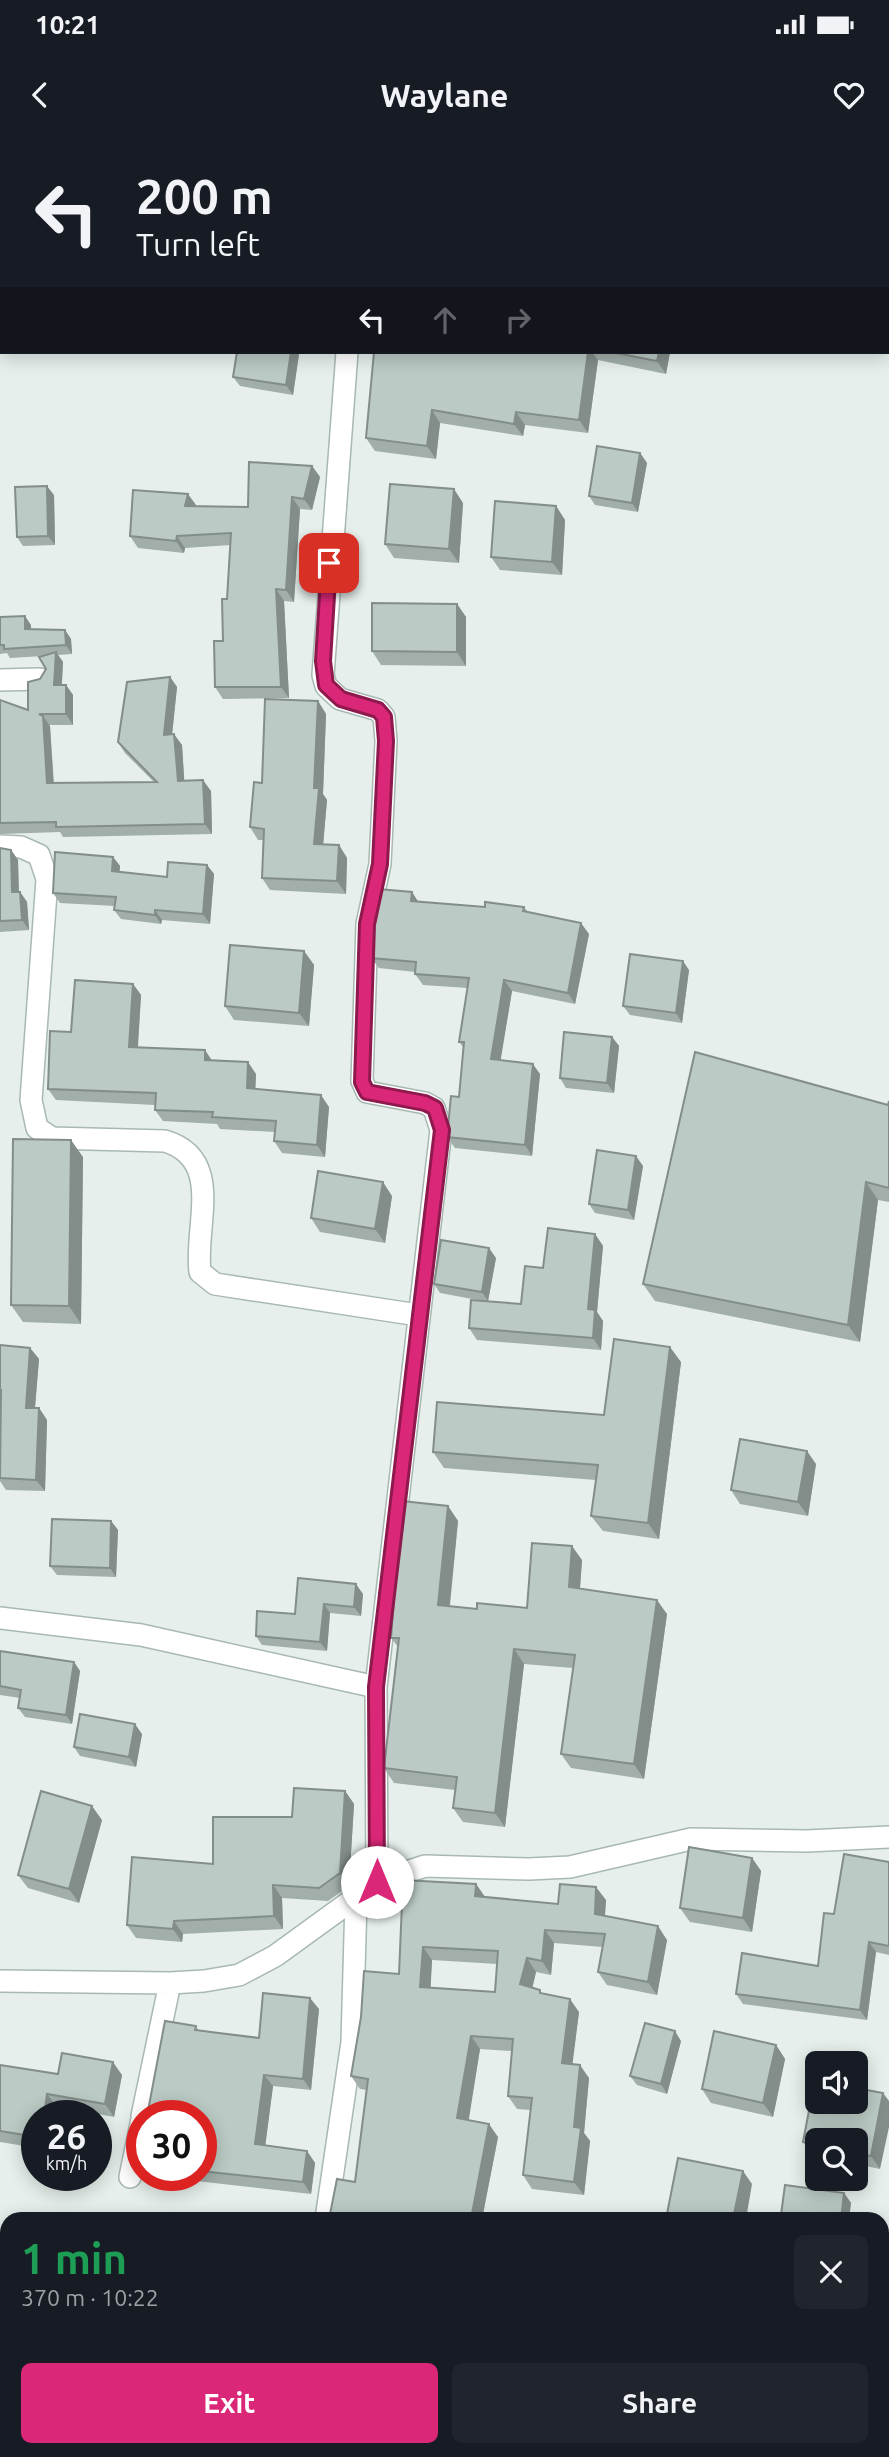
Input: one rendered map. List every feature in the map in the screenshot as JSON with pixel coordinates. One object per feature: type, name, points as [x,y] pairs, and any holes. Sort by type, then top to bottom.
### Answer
[{"type":"street","points":[[347,354],[323,675],[331,693],[341,699],[371,706],[384,717],[386,741],[380,864],[367,924],[362,1082],[367,1092],[377,1096],[425,1103],[435,1108],[440,1119],[376,1687],[377,1882]]},
{"type":"street","points":[[0,680],[40,679]]},
{"type":"street","points":[[0,846],[21,847],[39,855],[47,879],[32,1100],[37,1128],[52,1138],[165,1141],[190,1153],[200,1170],[203,1185],[200,1272],[215,1284],[418,1315]]},
{"type":"street","points":[[0,1618],[141,1635],[376,1687]]},
{"type":"street","points":[[0,1981],[170,1983],[239,1975],[275,1956],[377,1882],[425,1866],[529,1869],[570,1867],[691,1839],[807,1841],[889,1837]]},
{"type":"street","points":[[327,2212],[352,2042],[355,1900]]},
{"type":"street","points":[[146,2100],[170,1983]]},
{"type":"building","points":[[237,354],[291,354],[286,385],[233,377]]},
{"type":"building","points":[[374,354],[588,354],[579,420],[516,412],[514,424],[432,410],[427,446],[366,438]]},
{"type":"building","points":[[621,354],[659,354],[657,361]]},
{"type":"building","points":[[597,446],[640,453],[632,503],[589,496]]},
{"type":"building","points":[[249,462],[312,466],[304,499],[292,497],[286,590],[276,589],[281,687],[215,687],[214,641],[223,641],[222,599],[227,599],[231,533],[177,536],[176,541],[130,536],[133,490],[188,494],[185,506],[248,507]]},
{"type":"building","points":[[390,484],[454,489],[449,549],[385,544]]},
{"type":"building","points":[[47,486],[48,536],[17,537],[15,487]]},
{"type":"building","points":[[495,501],[556,506],[552,562],[491,557]]},
{"type":"building","points":[[372,603],[457,604],[457,652],[372,651]]},
{"type":"building","points":[[25,616],[25,629],[65,630],[66,645],[4,649],[4,645],[0,645],[0,617]]},
{"type":"building","points":[[56,652],[54,685],[66,685],[66,714],[39,714],[43,716],[47,783],[157,782],[118,742],[127,682],[170,677],[164,735],[174,734],[178,781],[203,780],[205,824],[56,827],[56,822],[0,823],[0,700],[28,710],[28,682],[40,679],[46,669],[39,657]]},
{"type":"building","points":[[265,699],[318,701],[314,788],[319,788],[314,844],[339,845],[337,881],[262,878],[264,829],[250,827],[254,782],[262,783]]},
{"type":"building","points":[[0,848],[11,850],[12,892],[20,892],[22,920],[0,921]]},
{"type":"building","points":[[55,852],[113,857],[112,871],[167,877],[168,862],[207,865],[203,914],[155,910],[155,915],[114,910],[116,897],[53,893]]},
{"type":"building","points":[[378,889],[412,892],[411,901],[485,907],[485,902],[524,907],[523,911],[581,923],[568,993],[504,980],[491,1059],[533,1064],[525,1145],[447,1137],[451,1096],[459,1097],[464,1042],[459,1042],[469,978],[415,974],[416,962],[371,958],[372,915]]},
{"type":"building","points":[[230,945],[304,951],[299,1013],[225,1006]]},
{"type":"building","points":[[630,954],[683,961],[676,1013],[623,1006]]},
{"type":"building","points":[[75,980],[133,984],[129,1047],[205,1050],[205,1060],[248,1062],[247,1088],[321,1095],[317,1145],[274,1141],[276,1121],[212,1117],[213,1112],[155,1110],[156,1093],[48,1089],[50,1031],[71,1032]]},
{"type":"building","points":[[564,1032],[612,1037],[607,1083],[560,1078]]},
{"type":"building","points":[[695,1052],[888,1105],[889,1101],[889,1188],[866,1182],[848,1325],[643,1284]]},
{"type":"building","points":[[13,1139],[71,1140],[69,1306],[11,1305]]},
{"type":"building","points":[[597,1150],[636,1156],[628,1210],[589,1204]]},
{"type":"building","points":[[318,1171],[383,1182],[375,1229],[311,1218]]},
{"type":"building","points":[[548,1228],[595,1234],[588,1309],[595,1310],[593,1338],[469,1328],[471,1300],[521,1304],[525,1266],[543,1268]]},
{"type":"building","points":[[441,1240],[489,1248],[482,1292],[434,1284]]},
{"type":"building","points":[[614,1339],[670,1347],[648,1523],[591,1516],[598,1465],[433,1452],[437,1402],[604,1415]]},
{"type":"building","points":[[0,1345],[30,1348],[26,1408],[39,1408],[36,1480],[0,1478]]},
{"type":"building","points":[[740,1439],[807,1451],[798,1502],[731,1490]]},
{"type":"building","points":[[402,1501],[448,1506],[438,1605],[477,1609],[477,1603],[527,1608],[532,1543],[572,1546],[569,1587],[657,1600],[634,1764],[561,1754],[575,1655],[514,1649],[495,1813],[453,1808],[457,1777],[384,1768],[399,1638],[391,1638]]},
{"type":"building","points":[[52,1519],[111,1521],[110,1568],[50,1566]]},
{"type":"building","points":[[298,1578],[356,1584],[354,1607],[324,1604],[320,1642],[256,1636],[257,1611],[295,1614]]},
{"type":"building","points":[[0,1651],[74,1662],[66,1715],[18,1708],[21,1690],[0,1686]]},
{"type":"building","points":[[80,1714],[135,1724],[129,1757],[74,1747]]},
{"type":"building","points":[[294,1788],[345,1791],[340,1873],[319,1888],[273,1885],[274,1916],[174,1921],[173,1929],[127,1925],[132,1857],[213,1864],[213,1817],[292,1817]]},
{"type":"building","points":[[41,1791],[92,1806],[69,1889],[18,1875]]},
{"type":"building","points":[[689,1847],[752,1858],[743,1918],[680,1908]]},
{"type":"building","points":[[844,1854],[889,1862],[889,1946],[869,1942],[860,2010],[736,1994],[742,1953],[818,1966],[824,1913],[834,1914]]},
{"type":"building","points":[[403,1880],[476,1884],[475,1896],[558,1904],[560,1884],[596,1887],[595,1914],[658,1926],[648,1982],[598,1972],[605,1934],[545,1930],[542,1961],[527,1958],[520,1984],[540,1990],[540,1993],[570,1999],[562,2063],[580,2065],[574,2127],[581,2128],[574,2182],[523,2175],[532,2098],[508,2096],[513,2039],[471,2036],[457,2118],[489,2124],[472,2212],[330,2212],[337,2179],[355,2182],[368,2079],[351,2076],[361,2017],[364,1971],[399,1974]],"holes":[[[423,1947],[498,1951],[495,1992],[420,1987]]]},
{"type":"building","points":[[263,1993],[310,1998],[303,2079],[264,2075],[255,2144],[307,2151],[303,2182],[217,2173],[217,2100],[150,2100],[165,2021],[196,2026],[195,2030],[259,2038]]},
{"type":"building","points":[[645,2023],[675,2031],[661,2084],[630,2076]]},
{"type":"building","points":[[714,2031],[776,2045],[763,2103],[702,2089]]},
{"type":"building","points":[[62,2053],[113,2062],[106,2100],[82,2100],[47,2094],[46,2100],[21,2100],[21,2134],[0,2131],[0,2065],[58,2074]]},
{"type":"building","points":[[868,2090],[883,2093],[871,2156],[868,2155],[868,2128],[806,2128],[808,2114],[868,2114]]},
{"type":"building","points":[[678,2158],[743,2171],[734,2212],[667,2212]]},
{"type":"building","points":[[785,2185],[805,2188],[805,2191],[844,2193],[842,2212],[781,2212]]},
{"type":"route","points":[[329,563],[323,661],[326,685],[331,693],[341,699],[378,710],[384,717],[386,741],[380,864],[367,924],[363,1088],[377,1096],[425,1103],[435,1108],[442,1130],[376,1687],[377,1882]]}]
